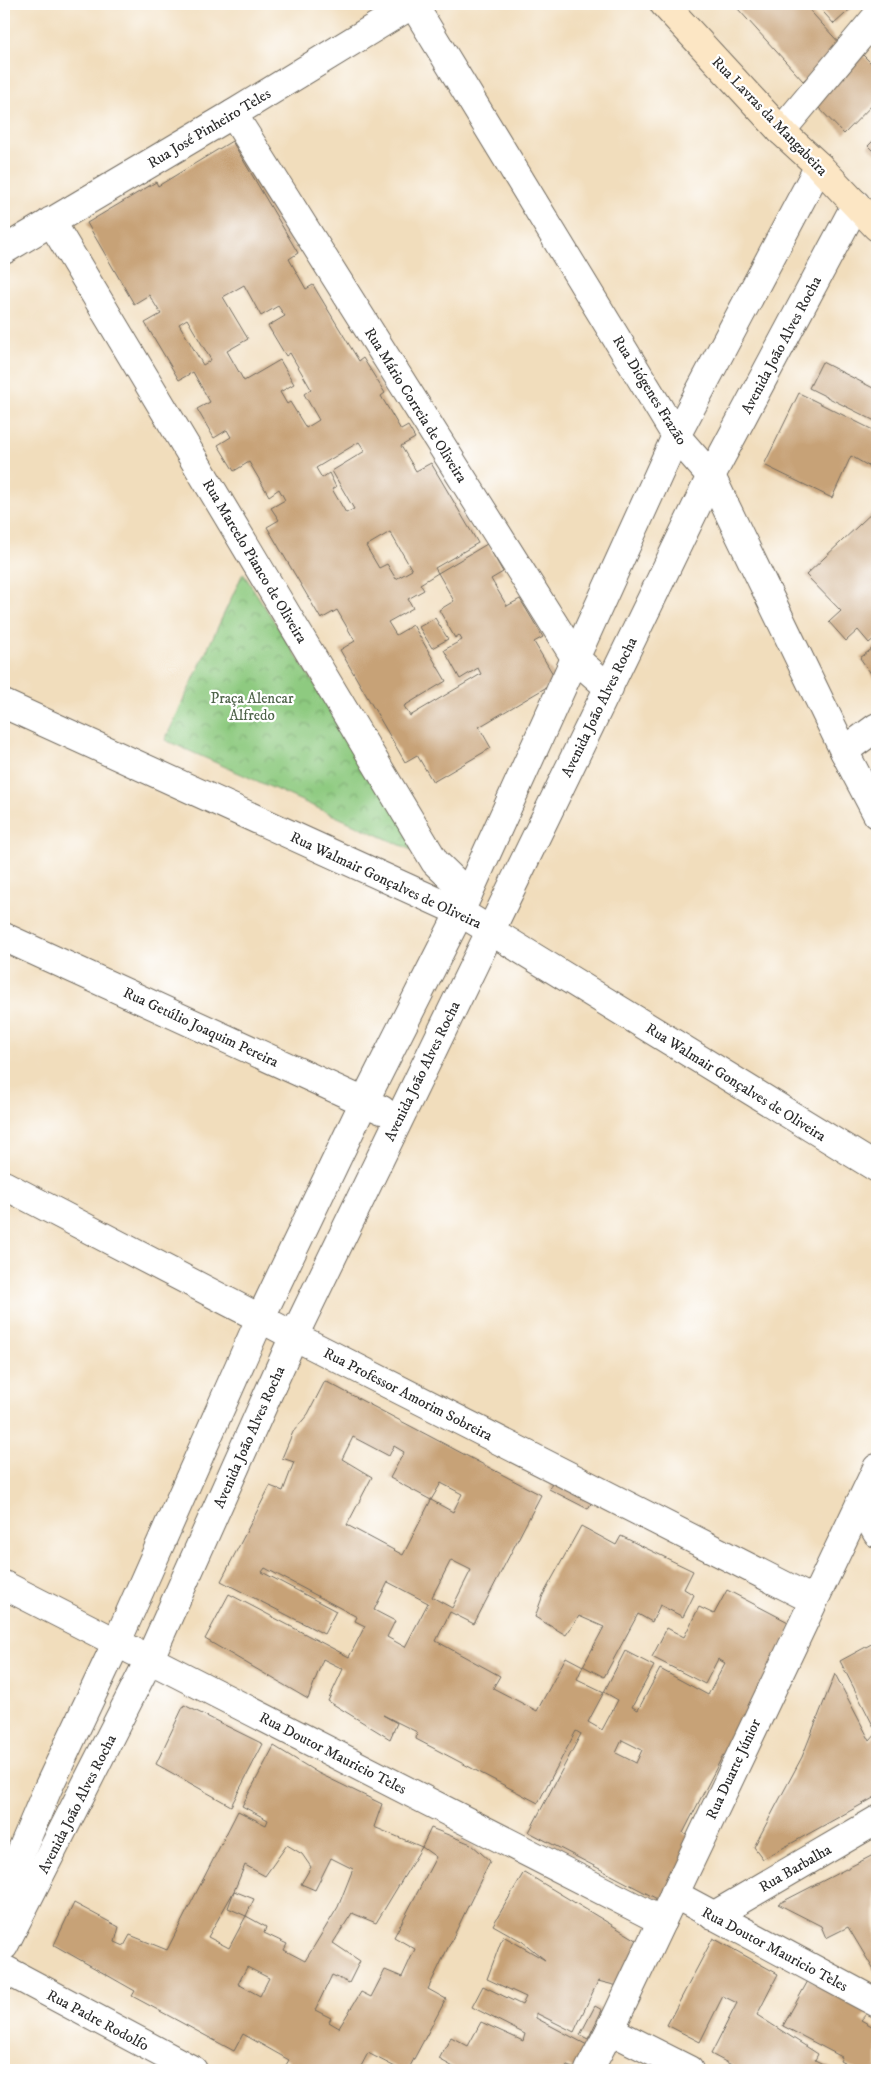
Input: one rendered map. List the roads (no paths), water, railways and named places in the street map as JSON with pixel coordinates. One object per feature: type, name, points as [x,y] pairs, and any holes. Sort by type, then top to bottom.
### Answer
[{"type":"street","name":"Rua José Pinheiro Teles","points":[[4,250],[413,4]]},
{"type":"street","name":"Rua Diógenes Frazão","points":[[413,4],[676,436],[711,476],[844,751],[877,814]]},
{"type":"street","name":"Rua Lavras da Mangabeira","points":[[664,4],[781,131],[819,166],[877,226]]},
{"type":"street","points":[[781,131],[877,16]]},
{"type":"street","name":"Rua Mário Correia de Oliveira","points":[[233,114],[576,658],[609,688]]},
{"type":"street","name":"Avenida João Alves Rocha","points":[[4,1892],[48,1788],[116,1644],[260,1319],[364,1102],[464,903],[676,436],[819,166]]},
{"type":"street","name":"Avenida João Alves Rocha","points":[[4,1946],[149,1660],[294,1336],[711,476],[856,204]]},
{"type":"street","name":"Rua Marcelo Pianco de Oliveira","points":[[51,221],[436,862],[464,903]]},
{"type":"street","name":"Rua Walmair Gonçalves de Oliveira","points":[[4,704],[464,903],[490,930],[877,1168]]},
{"type":"street","points":[[844,751],[877,727]]},
{"type":"street","name":"Rua Getúlio Joaquim Pereira","points":[[4,937],[399,1118]]},
{"type":"street","name":"Rua Professor Amorim Sobreira","points":[[4,1185],[260,1319],[813,1600]]},
{"type":"street","name":"Rua Duarte Júnior","points":[[589,2070],[610,2030],[877,1468]]},
{"type":"street","points":[[179,1501],[212,1520]]},
{"type":"street","points":[[860,1503],[877,1533]]},
{"type":"street","name":"Rua Doutor Mauricio Teles","points":[[4,1585],[116,1644],[662,1921]]},
{"type":"street","points":[[48,1788],[76,1807]]},
{"type":"street","name":"Rua Barbalha","points":[[713,1916],[877,1820]]},
{"type":"street","name":"Rua Doutor Mauricio Teles","points":[[674,1894],[877,2003]]},
{"type":"street","name":"Rua Padre Rodolfo","points":[[4,1969],[193,2070]]},
{"type":"street","points":[[610,2030],[689,2070]]},
{"type":"park label","name":"Praça Alencar Alfredo","points":[[252,706]]}]
